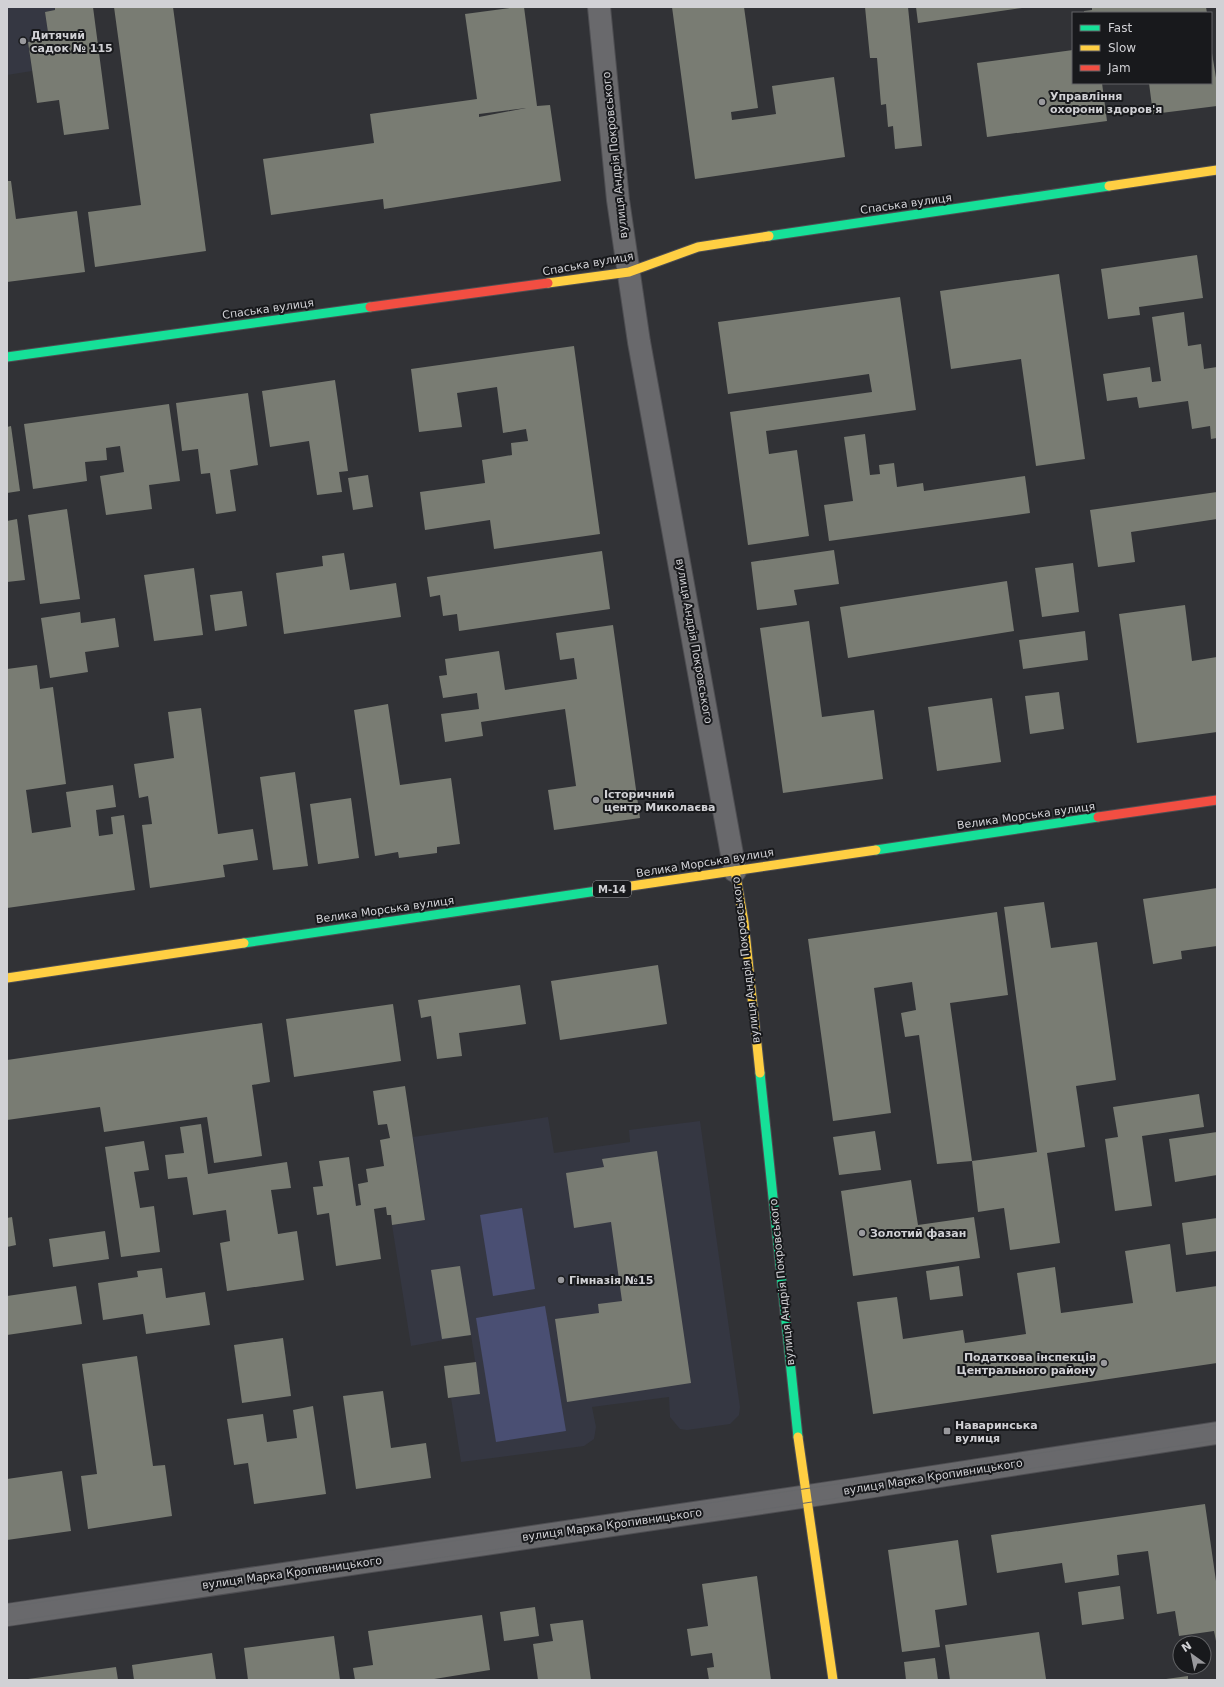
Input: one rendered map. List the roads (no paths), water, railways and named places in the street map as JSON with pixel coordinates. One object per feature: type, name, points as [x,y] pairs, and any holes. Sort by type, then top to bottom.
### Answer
[{"type":"main road","name":"Спаська вулиця","points":[[7,357],[629,272],[698,247],[1217,170]]},
{"type":"main road","name":"Велика Морська вулиця","points":[[7,978],[1217,800]]},
{"type":"main road","name":"вулиця Андрія Покровського","points":[[736,871],[744,922],[799,1446],[833,1680]]},
{"type":"street","name":"вулиця Андрія Покровського","points":[[599,7],[618,200],[639,342],[736,871]]},
{"type":"street","name":"вулиця Марка Кропивницького","points":[[7,1615],[1217,1433]]},
{"type":"tram line","points":[[7,1607],[952,1467],[1217,1425]]},
{"type":"tram line","points":[[7,1622],[727,1515],[1217,1440]]},
{"type":"place","name":"Дитячий садок № 115","points":[[23,41]]},
{"type":"place","name":"Управління охорони здоров'я","points":[[1042,102]]},
{"type":"place","name":"Історичний центр Миколаєва","points":[[596,800]]},
{"type":"place","name":"Золотий фазан","points":[[862,1233]]},
{"type":"place","name":"Гімназія №15","points":[[561,1280]]},
{"type":"place","name":"Податкова інспекція Центрального району","points":[[1104,1363]]},
{"type":"place","name":"Наваринська вулиця","points":[[947,1431]]}]
